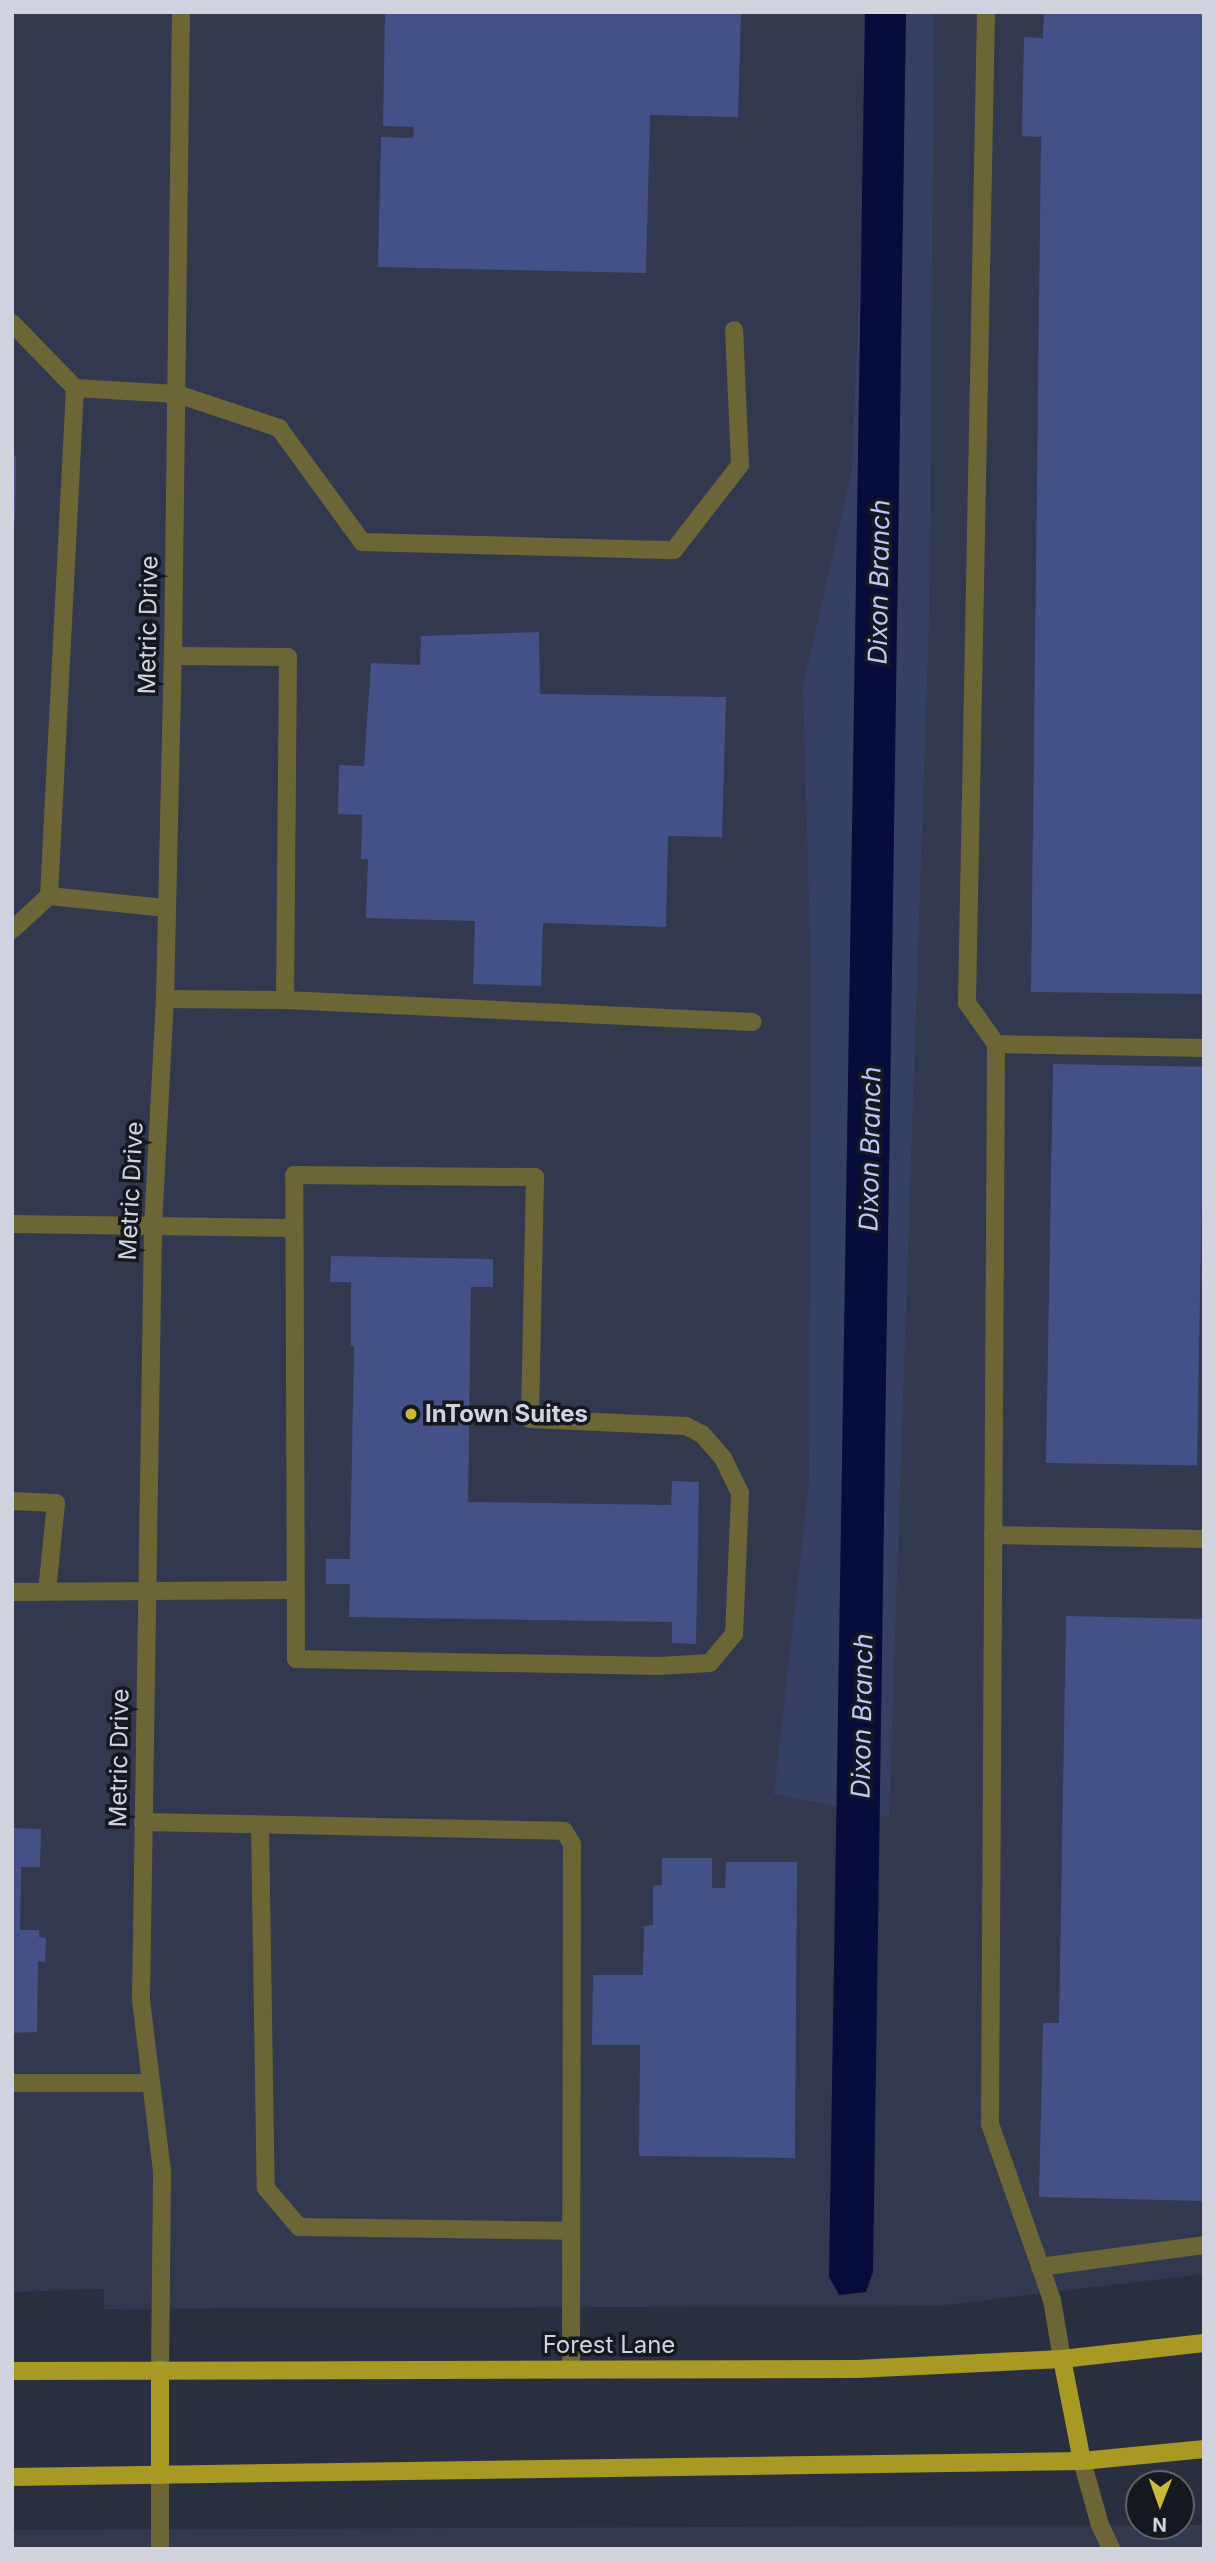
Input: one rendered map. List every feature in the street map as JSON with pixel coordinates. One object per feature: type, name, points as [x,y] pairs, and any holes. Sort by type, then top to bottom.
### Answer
[{"type":"main road","name":"Forest Lane","points":[[12,2371],[856,2369],[1062,2359],[1204,2343]]},
{"type":"main road","points":[[1062,2359],[1082,2461]]},
{"type":"main road","points":[[160,2370],[160,2475]]},
{"type":"main road","points":[[12,2477],[1082,2461],[1204,2449]]},
{"type":"street","name":"Metric Drive","points":[[160,2370],[163,2200],[141,1999],[153,1227],[165,999],[173,656],[181,12]]},
{"type":"street","points":[[986,12],[967,1003],[996,1044],[990,2124],[1052,2300],[1062,2359]]},
{"type":"street","points":[[12,323],[75,388],[177,394],[279,428],[362,542],[674,550],[740,465],[734,330]]},
{"type":"street","points":[[12,930],[49,896],[75,388]]},
{"type":"street","points":[[173,656],[288,657],[285,1000]]},
{"type":"street","points":[[49,896],[166,908]]},
{"type":"street","points":[[165,999],[285,1000],[752,1022]]},
{"type":"street","points":[[996,1044],[1204,1048]]},
{"type":"street","points":[[294,1175],[535,1177],[530,1419],[686,1426],[702,1434],[723,1458],[740,1493],[734,1634],[710,1663],[659,1666],[296,1659],[295,1590],[294,1175]]},
{"type":"street","points":[[12,1224],[294,1228]]},
{"type":"street","points":[[12,1501],[56,1503],[47,1591]]},
{"type":"street","points":[[993,1535],[1204,1539]]},
{"type":"street","points":[[12,1592],[295,1590]]},
{"type":"street","points":[[143,1822],[564,1831],[572,1844],[571,2369]]},
{"type":"street","points":[[260,1825],[265,2188],[299,2227],[571,2231]]},
{"type":"street","points":[[12,2083],[151,2083]]},
{"type":"street","points":[[1040,2267],[1204,2245]]},
{"type":"street","points":[[1082,2461],[1100,2525],[1111,2549]]},
{"type":"street","points":[[160,2475],[160,2549]]},
{"type":"shaded area","points":[[12,12],[1204,12],[1204,2274],[937,2306],[104,2309],[104,2289],[12,2292]]},
{"type":"shaded area","points":[[870,12],[934,12],[929,620],[889,1817],[774,1794],[809,1483],[811,975],[803,686],[852,471]]},
{"type":"shaded area","points":[[1125,2525],[1125,2540],[1195,2540],[1195,2525],[1204,2525],[1204,2549],[12,2549],[12,2530]]},
{"type":"water","name":"Dixon Branch","points":[[865,12],[906,12],[873,2272],[866,2292],[839,2295],[829,2277]]},
{"type":"building","points":[[385,12],[741,12],[738,117],[650,115],[646,273],[378,267],[381,137],[413,138],[414,127],[383,126]]},
{"type":"building","points":[[1044,12],[1204,12],[1204,994],[1031,992],[1041,137],[1022,136],[1024,37],[1043,38]]},
{"type":"building","points":[[12,453],[16,457],[15,521],[12,521]]},
{"type":"building","points":[[539,632],[540,694],[726,697],[722,837],[668,836],[666,927],[543,923],[541,986],[473,984],[475,921],[366,918],[368,859],[361,859],[362,815],[338,814],[339,765],[364,766],[371,663],[420,665],[421,636]]},
{"type":"building","points":[[1053,1064],[1204,1067],[1197,1466],[1046,1463]]},
{"type":"building","name":"InTown Suites","points":[[331,1256],[493,1259],[493,1287],[471,1287],[468,1502],[671,1505],[672,1481],[699,1482],[696,1644],[672,1643],[672,1622],[349,1617],[350,1584],[326,1584],[326,1559],[350,1559],[354,1346],[351,1346],[351,1282],[330,1282]]},
{"type":"building","points":[[1066,1616],[1204,1619],[1204,2201],[1039,2197],[1043,2023],[1059,2023]]},
{"type":"building","points":[[12,1828],[41,1829],[40,1867],[21,1867],[20,1930],[39,1930],[39,1937],[46,1938],[45,1962],[38,1961],[37,2032],[12,2033]]},
{"type":"building","points":[[662,1858],[712,1858],[712,1888],[725,1888],[726,1862],[797,1862],[795,2158],[639,2156],[640,2045],[592,2045],[593,1975],[643,1975],[644,1926],[653,1925],[653,1886],[662,1885]]},
{"type":"place","name":"InTown Suites","points":[[411,1414]]}]
